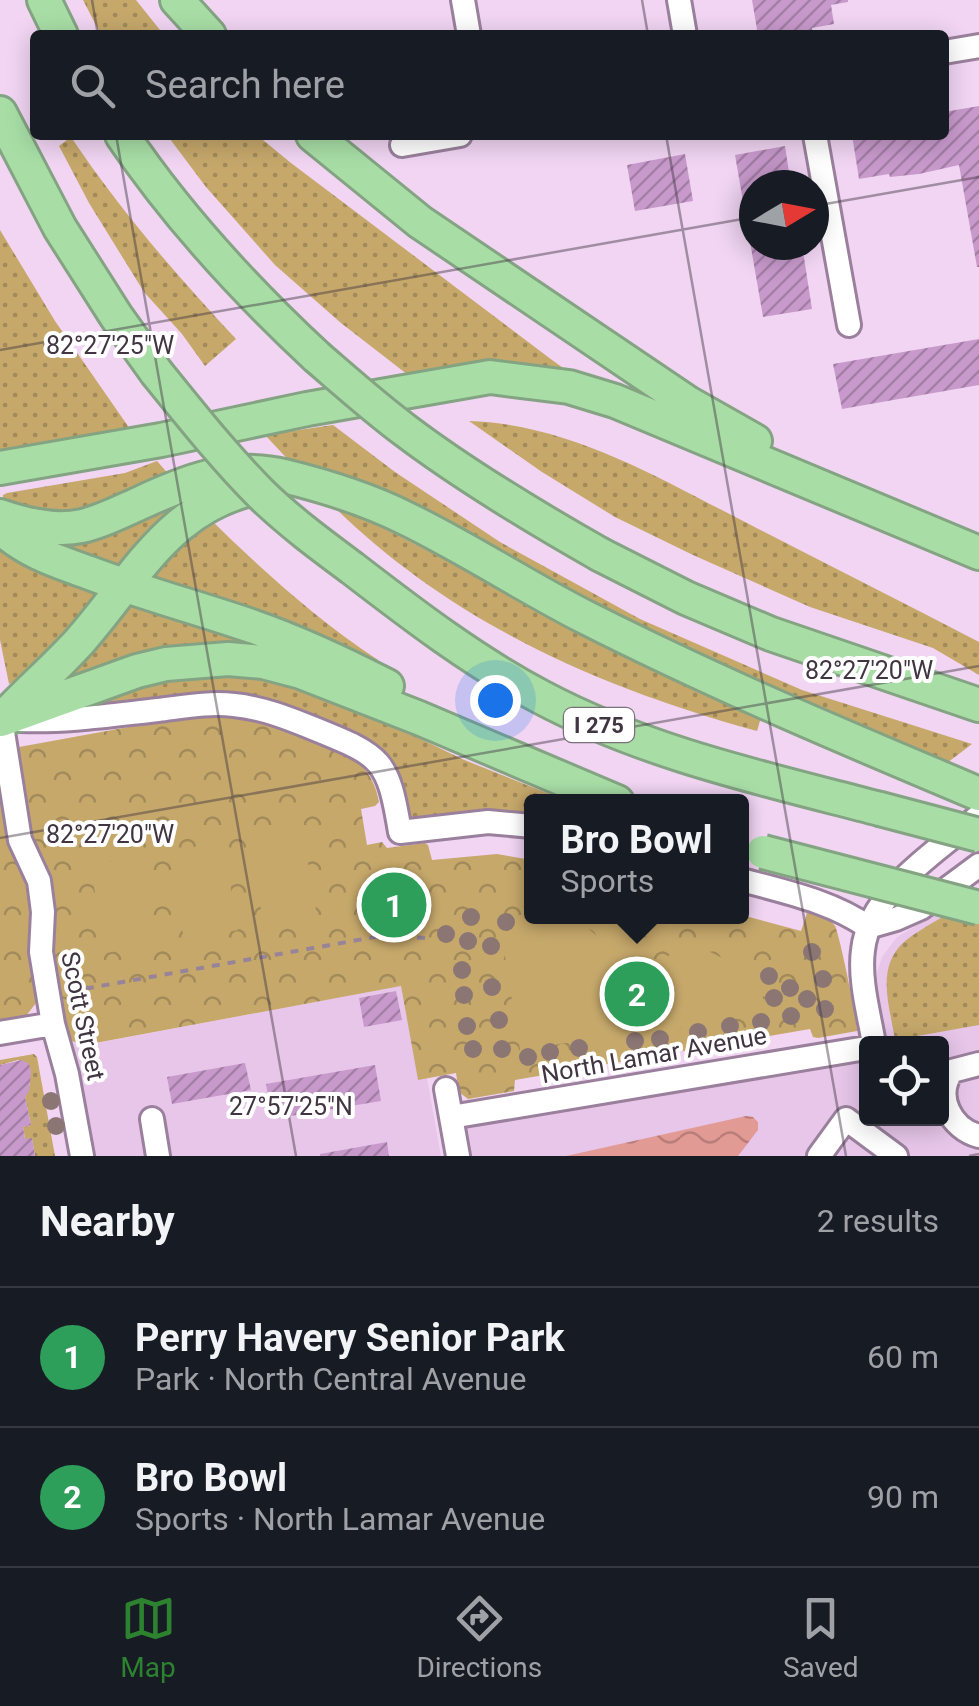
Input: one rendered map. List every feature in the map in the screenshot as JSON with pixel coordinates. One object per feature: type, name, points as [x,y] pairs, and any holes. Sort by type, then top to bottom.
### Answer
[{"type":"highway","points":[[44,0],[59,30]]},
{"type":"highway","points":[[177,0],[204,30]]},
{"type":"highway","name":"I 275","points":[[0,114],[60,228],[116,316],[200,426],[262,494],[307,534],[448,642],[544,698],[604,727],[674,753],[979,835]]},
{"type":"highway","points":[[126,140],[197,235],[239,281],[317,357],[435,452],[601,555],[686,598],[771,634],[979,705]]},
{"type":"highway","points":[[318,140],[420,222],[688,403],[872,506]]},
{"type":"highway","points":[[0,468],[490,377],[569,387],[615,401],[979,553]]},
{"type":"highway","points":[[0,516],[41,526],[80,527],[176,486],[217,474],[271,473],[371,503],[403,517],[690,669],[979,794]]},
{"type":"highway","points":[[0,716],[78,642],[166,535],[195,513],[249,489],[308,484]]},
{"type":"highway","points":[[0,527],[32,550],[123,586],[307,647],[420,704],[493,749]]},
{"type":"highway","points":[[0,716],[166,664],[228,658],[263,662],[301,672],[597,794]]},
{"type":"highway","points":[[752,849],[979,908]]},
{"type":"street","points":[[462,0],[468,30]]},
{"type":"street","points":[[679,0],[684,30]]},
{"type":"street","points":[[949,51],[979,46]]},
{"type":"street","points":[[402,145],[431,140]]},
{"type":"street","points":[[817,140],[848,325]]},
{"type":"street","points":[[0,716],[43,721],[208,704],[262,709],[342,740],[376,758],[392,788],[400,832],[488,822],[524,825]]},
{"type":"street","name":"Scott Street","points":[[0,716],[20,840],[42,897],[41,952],[82,1156]]},
{"type":"street","points":[[873,1036],[862,969],[868,927],[889,894],[979,816]]},
{"type":"street","points":[[749,882],[836,908],[868,927],[921,908],[979,865]]},
{"type":"street","points":[[836,908],[889,894]]},
{"type":"street","points":[[0,1033],[54,1024]]},
{"type":"street","name":"North Lamar Avenue","points":[[451,1117],[859,1049]]},
{"type":"street","points":[[979,1064],[952,1070],[944,1094],[947,1110],[957,1123],[979,1136]]},
{"type":"street","points":[[446,1089],[458,1156]]},
{"type":"street","points":[[820,1156],[846,1119],[896,1156]]},
{"type":"street","points":[[152,1120],[158,1156]]},
{"type":"path","points":[[60,987],[76,984],[90,988],[386,934],[424,938]]},
{"type":"shaded area","points":[[936,914],[979,923],[979,1156],[471,1156],[466,1126],[859,1057],[859,1126],[949,1126],[949,1036],[884,1036],[877,972],[882,957],[897,937]]},
{"type":"shaded area","points":[[401,986],[418,1079],[427,1078],[441,1156],[92,1156],[72,1043],[87,1045]]},
{"type":"green space","points":[[83,0],[136,0],[160,30],[98,30]]},
{"type":"green space","points":[[73,140],[149,241],[236,339],[205,366],[144,292],[59,146]]},
{"type":"green space","points":[[171,140],[263,140],[642,424],[639,429],[566,401],[421,385],[275,265],[206,187]]},
{"type":"green space","points":[[0,230],[55,321],[130,429],[0,452]]},
{"type":"green space","points":[[469,421],[506,424],[578,443],[681,489],[979,642],[979,675],[933,648],[810,607],[615,517]]},
{"type":"green space","points":[[333,425],[500,542],[640,619],[802,690],[972,744],[943,766],[841,727],[295,467],[265,435]]},
{"type":"green space","points":[[157,461],[171,477],[62,519],[3,502],[7,493],[125,473]]},
{"type":"green space","points":[[176,505],[147,530],[114,571],[35,540]]},
{"type":"green space","points":[[334,507],[762,714],[757,731],[641,694],[530,646],[428,585]]},
{"type":"green space","points":[[209,518],[290,593],[378,660],[374,667],[145,579]]},
{"type":"green space","points":[[0,548],[26,565],[98,591],[45,656],[9,684],[0,640]]},
{"type":"green space","points":[[130,600],[263,641],[293,661],[60,687]]},
{"type":"green space","points":[[247,671],[349,704],[462,759],[550,794],[524,794],[524,814],[471,812],[410,819],[398,774],[375,743],[259,696],[228,692],[82,709],[139,681]]},
{"type":"green space","points":[[210,714],[242,719],[286,730],[341,752],[358,762],[376,791],[379,802],[361,809],[367,845],[382,842],[387,848],[425,843],[432,860],[497,854],[524,859],[524,924],[749,924],[749,917],[801,931],[807,913],[822,916],[837,932],[857,1031],[818,1038],[813,1037],[810,1029],[515,1080],[514,1091],[468,1099],[459,1092],[456,1073],[418,1080],[401,986],[90,1044],[72,1041],[61,1020],[57,993],[61,992],[60,984],[54,982],[49,946],[54,944],[35,844],[31,844],[22,809],[19,747]]},
{"type":"green space","points":[[0,786],[9,839],[31,886],[36,1003],[26,1016],[0,1021]]},
{"type":"green space","points":[[302,828],[317,916],[264,926],[248,837]]},
{"type":"green space","points":[[223,842],[238,930],[184,940],[169,851]]},
{"type":"green space","points":[[143,856],[159,944],[106,953],[90,865]]},
{"type":"green space","points":[[944,916],[979,923],[979,1025],[894,1036],[887,976],[895,952]]},
{"type":"green space","points":[[520,924],[578,924],[600,941],[635,959],[648,961],[706,950],[761,981],[764,1008],[757,1016],[634,1037],[631,1054],[592,1060],[586,1043],[580,1041],[520,1050],[503,944]]},
{"type":"green space","points":[[34,1054],[55,1156],[35,1156],[32,1139],[25,1139],[23,1127],[31,1125],[25,1097],[30,1084],[29,1064],[18,1060],[0,1065],[0,1060]]},
{"type":"water","points":[[746,1116],[758,1122],[758,1130],[738,1156],[566,1156]]},
{"type":"building","points":[[752,0],[848,0],[831,5],[834,24],[812,30],[757,30]]},
{"type":"building","points":[[979,106],[979,267],[959,165],[919,174],[859,179],[853,140],[949,140],[949,111]]},
{"type":"building","points":[[785,146],[789,170],[739,170],[739,178],[735,155]]},
{"type":"building","points":[[685,154],[693,201],[635,211],[627,165]]},
{"type":"building","points":[[753,260],[804,260],[812,309],[763,317]]},
{"type":"building","points":[[979,339],[979,385],[842,409],[833,364]]},
{"type":"building","points":[[396,991],[402,1020],[364,1027],[359,998]]},
{"type":"building","points":[[22,1060],[29,1064],[31,1072],[25,1097],[31,1125],[23,1127],[25,1139],[32,1138],[35,1156],[0,1156],[0,1065]]},
{"type":"building","points":[[245,1063],[251,1090],[172,1104],[167,1077]]},
{"type":"building","points":[[375,1065],[381,1101],[272,1119],[266,1084]]},
{"type":"building","points":[[387,1142],[389,1156],[320,1156],[320,1154]]},
{"type":"place","name":"Perry Havery Senior Park","points":[[394,905]]},
{"type":"place","name":"Bro Bowl","points":[[637,994]]}]
